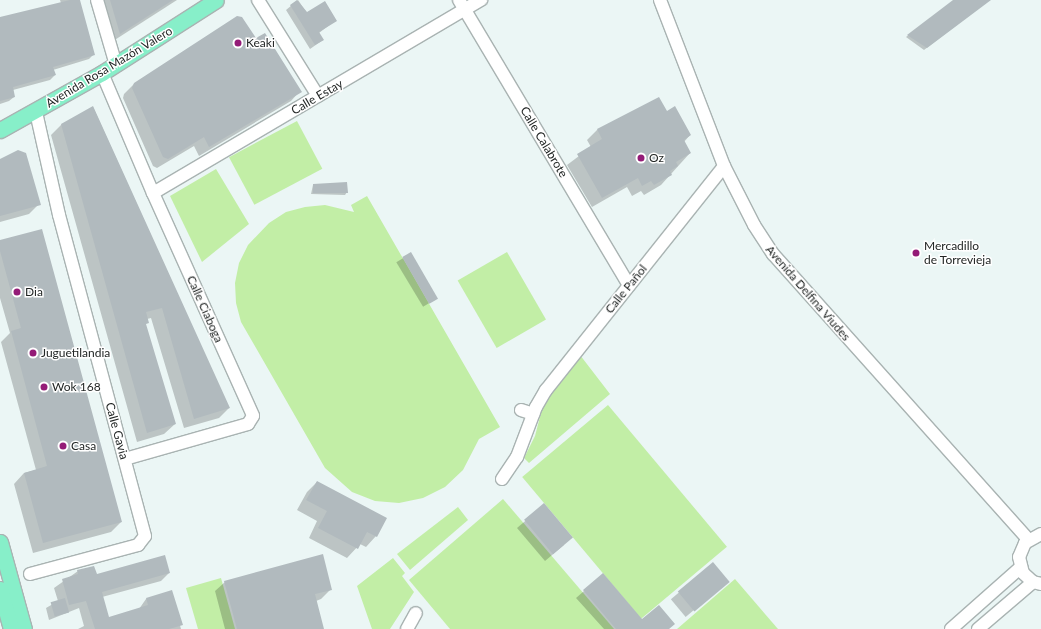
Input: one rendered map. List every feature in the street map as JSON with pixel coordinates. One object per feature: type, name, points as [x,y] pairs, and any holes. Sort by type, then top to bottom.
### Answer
[{"type":"main road","name":"Avenida Rosa Mazón Valero","points":[[0,130],[36,112],[116,65],[216,0]]},
{"type":"main road","points":[[0,542],[24,629]]},
{"type":"main road","points":[[0,588],[11,629]]},
{"type":"street","points":[[98,0],[116,65]]},
{"type":"street","points":[[258,0],[318,96]]},
{"type":"street","name":"Calle Estay","points":[[153,193],[318,96],[462,5],[481,0]]},
{"type":"street","name":"Avenida Delfina Viudes","points":[[660,0],[724,166],[754,225],[772,254],[1028,539]]},
{"type":"street","name":"Calle Calabrote","points":[[462,5],[629,285]]},
{"type":"street","name":"Calle Ciaboga","points":[[102,73],[153,193],[253,418],[248,424],[125,459]]},
{"type":"street","name":"Calle Gavia","points":[[30,574],[142,543],[145,534],[59,215],[36,112]]},
{"type":"street","name":"Calle Pañol","points":[[502,479],[522,447],[533,414],[546,390],[724,166]]},
{"type":"street","points":[[521,410],[533,414]]},
{"type":"street","points":[[951,629],[1020,568],[1020,552],[1028,539],[1041,534]]},
{"type":"street","points":[[978,629],[1037,583],[1020,568]]},
{"type":"street","points":[[407,629],[416,613]]},
{"type":"green space","points":[[297,121],[322,169],[254,205],[229,157]]},
{"type":"green space","points":[[216,169],[249,224],[202,262],[170,196]]},
{"type":"green space","points":[[367,196],[500,427],[479,439],[463,470],[445,487],[423,498],[399,503],[375,501],[352,492],[325,468],[241,322],[236,303],[235,283],[239,263],[248,245],[269,223],[286,212],[305,207],[325,205],[354,212],[351,205]]},
{"type":"green space","points":[[507,252],[546,320],[497,348],[458,280]]},
{"type":"green space","points":[[580,355],[610,394],[529,463],[524,458],[535,436],[543,405]]},
{"type":"green space","points":[[608,405],[727,547],[641,619],[522,477]]},
{"type":"green space","points":[[503,499],[614,629],[450,629],[409,580]]},
{"type":"green space","points":[[458,507],[468,520],[410,570],[397,554]]},
{"type":"green space","points":[[393,558],[405,573],[402,576],[414,592],[390,629],[372,629],[357,586]]},
{"type":"green space","points":[[221,578],[235,629],[198,629],[186,588]]},
{"type":"green space","points":[[735,579],[778,629],[677,629]]},
{"type":"building","points":[[70,0],[80,0],[95,55],[53,67],[56,75],[13,87],[15,97],[0,101],[0,17]]},
{"type":"building","points":[[110,0],[173,0],[120,34]]},
{"type":"building","points":[[297,0],[307,12],[325,1],[337,21],[319,32],[324,40],[315,45],[290,5]]},
{"type":"building","points":[[953,0],[991,0],[927,48],[907,35]]},
{"type":"building","points":[[237,16],[242,17],[256,38],[265,33],[302,92],[209,147],[204,137],[168,159],[163,157],[132,88],[134,83]]},
{"type":"building","points":[[659,97],[667,111],[675,106],[691,135],[684,140],[691,153],[676,162],[678,166],[670,171],[672,175],[654,185],[651,181],[642,186],[638,178],[602,198],[577,154],[602,139],[597,129]]},
{"type":"building","points":[[93,106],[230,408],[194,419],[162,308],[146,312],[149,323],[146,324],[176,424],[147,433],[61,124]]},
{"type":"building","points":[[18,150],[26,153],[41,205],[0,216],[0,159]]},
{"type":"building","points":[[347,182],[348,193],[313,193],[313,184]]},
{"type":"building","points":[[42,229],[122,522],[43,543],[24,473],[47,466],[11,331],[21,328],[0,251],[0,240]]},
{"type":"building","points":[[411,252],[438,299],[429,304],[402,257]]},
{"type":"building","points":[[317,481],[387,518],[377,537],[367,532],[358,549],[318,528],[327,511],[306,500]]},
{"type":"building","points":[[544,503],[573,537],[553,554],[524,520]]},
{"type":"building","points":[[323,554],[332,590],[315,594],[324,629],[237,629],[224,581]]},
{"type":"building","points":[[165,555],[170,573],[102,592],[109,617],[148,605],[146,598],[172,590],[183,625],[169,629],[95,629],[86,601],[69,605],[62,579],[78,574],[77,570],[94,566],[97,574]]},
{"type":"building","points":[[713,562],[730,582],[694,611],[678,592]]},
{"type":"building","points":[[603,573],[642,619],[659,605],[675,624],[669,629],[616,629],[583,590]]},
{"type":"building","points":[[65,598],[69,612],[55,617],[51,602]]},
{"type":"place","name":"Keaki","points":[[238,43]]},
{"type":"place","name":"Oz","points":[[641,158]]},
{"type":"place","name":"Mercadillo de Torrevieja","points":[[916,253]]},
{"type":"place","name":"Dia","points":[[17,292]]},
{"type":"place","name":"Juguetilandia","points":[[33,353]]},
{"type":"place","name":"Wok 168","points":[[44,387]]},
{"type":"place","name":"Casa","points":[[63,446]]}]
